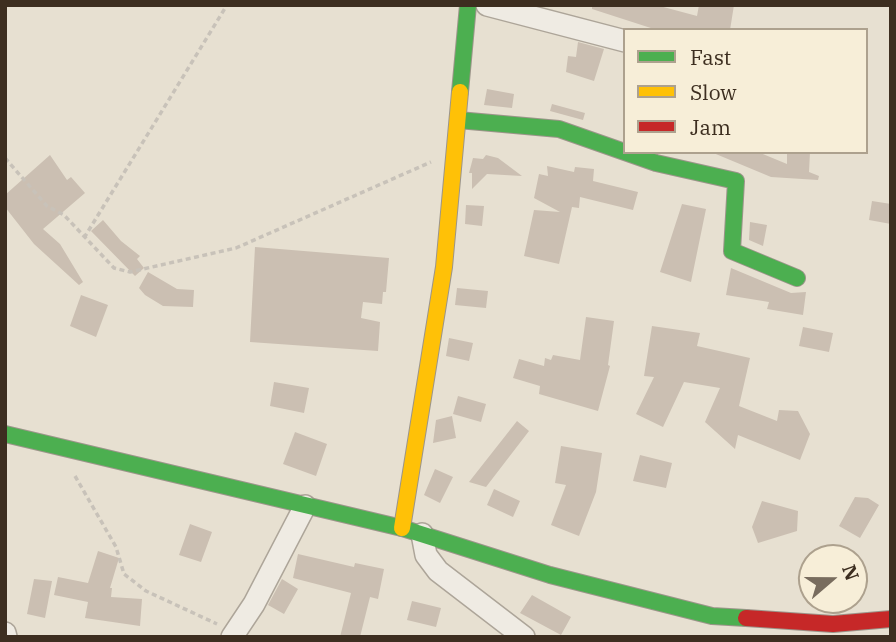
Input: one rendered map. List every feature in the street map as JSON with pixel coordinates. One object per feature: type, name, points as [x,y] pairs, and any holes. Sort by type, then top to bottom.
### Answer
[{"type":"street","points":[[402,528],[444,267],[468,5]]},
{"type":"street","points":[[487,5],[623,40]]},
{"type":"street","points":[[458,120],[559,130],[623,152]]},
{"type":"street","points":[[630,154],[656,163],[736,181],[732,251],[797,278]]},
{"type":"street","points":[[5,434],[402,528],[550,575],[712,616],[833,624],[891,619]]},
{"type":"street","points":[[233,634],[254,604],[304,506]]},
{"type":"street","points":[[422,534],[426,555],[438,571],[524,637]]},
{"type":"path","points":[[84,238],[226,5]]},
{"type":"path","points":[[5,158],[47,206],[58,215],[64,215],[114,268],[130,272],[236,248],[455,152]]},
{"type":"path","points":[[64,448],[79,486],[116,547],[124,574],[146,591],[233,634]]},
{"type":"building","points":[[592,5],[656,5],[697,16],[699,5],[734,5],[730,28],[651,28],[592,9]]},
{"type":"building","points":[[578,42],[604,49],[594,81],[566,72],[568,56],[576,57]]},
{"type":"building","points":[[487,89],[514,94],[512,108],[484,105]]},
{"type":"building","points":[[552,104],[585,113],[583,120],[550,111]]},
{"type":"building","points":[[716,154],[763,154],[787,164],[787,154],[810,154],[809,172],[819,176],[818,180],[771,177]]},
{"type":"building","points":[[50,155],[67,180],[71,177],[85,193],[43,229],[60,244],[83,282],[79,285],[34,244],[5,207],[5,195]]},
{"type":"building","points":[[486,155],[498,158],[522,176],[487,174],[472,189],[472,173],[469,173],[473,158],[483,159]]},
{"type":"building","points":[[547,166],[574,172],[575,167],[594,169],[593,181],[638,192],[633,210],[580,197],[579,208],[572,207],[559,264],[524,256],[534,210],[560,212],[534,198],[539,174],[548,176]]},
{"type":"building","points":[[872,201],[891,204],[891,224],[869,220]]},
{"type":"building","points":[[682,204],[706,209],[691,282],[660,272]]},
{"type":"building","points":[[466,205],[484,206],[482,226],[465,224]]},
{"type":"building","points":[[103,220],[121,241],[140,256],[137,259],[144,268],[135,276],[91,231]]},
{"type":"building","points":[[750,222],[767,225],[763,246],[749,240]]},
{"type":"building","points":[[255,247],[389,258],[386,292],[383,292],[382,304],[363,302],[361,318],[380,322],[378,351],[250,342]]},
{"type":"building","points":[[731,268],[791,293],[806,292],[803,315],[767,309],[769,302],[726,295]]},
{"type":"building","points":[[148,272],[177,289],[194,290],[193,307],[163,306],[145,295],[139,288]]},
{"type":"building","points":[[457,288],[488,291],[486,308],[455,305]]},
{"type":"building","points":[[81,295],[108,305],[96,337],[70,326]]},
{"type":"building","points":[[586,317],[614,321],[610,366],[598,411],[539,394],[540,386],[513,378],[519,359],[544,366],[545,358],[551,360],[553,355],[580,360]]},
{"type":"building","points":[[652,326],[700,333],[697,346],[750,358],[739,406],[777,421],[779,410],[798,411],[810,434],[800,460],[738,435],[735,449],[705,422],[720,388],[684,382],[663,427],[636,414],[654,377],[644,376]]},
{"type":"building","points":[[803,327],[833,333],[829,352],[799,346]]},
{"type":"building","points":[[449,338],[473,343],[469,361],[446,356]]},
{"type":"building","points":[[274,382],[309,388],[304,413],[270,406]]},
{"type":"building","points":[[458,396],[486,404],[481,422],[453,414]]},
{"type":"building","points":[[452,416],[456,438],[433,443],[436,420]]},
{"type":"building","points":[[517,421],[529,431],[486,487],[469,482]]},
{"type":"building","points":[[295,432],[327,444],[316,476],[283,464]]},
{"type":"building","points":[[561,446],[602,453],[596,492],[579,536],[551,525],[566,485],[555,483]]},
{"type":"building","points":[[640,455],[672,463],[666,488],[633,481]]},
{"type":"building","points":[[435,469],[453,477],[440,503],[424,495]]},
{"type":"building","points":[[494,489],[520,501],[513,517],[487,505]]},
{"type":"building","points":[[855,497],[868,498],[879,505],[860,538],[839,526]]},
{"type":"building","points":[[762,501],[798,511],[797,531],[758,543],[752,527]]},
{"type":"building","points":[[190,524],[212,532],[201,562],[179,555]]},
{"type":"building","points":[[98,551],[119,558],[110,588],[111,597],[142,599],[140,626],[85,618],[88,602],[54,595],[58,577],[88,583]]},
{"type":"building","points":[[298,554],[354,567],[355,563],[384,569],[378,599],[370,597],[360,637],[340,637],[351,593],[293,578]]},
{"type":"building","points":[[34,579],[52,581],[45,618],[27,614]]},
{"type":"building","points":[[282,579],[298,589],[284,614],[268,605]]},
{"type":"building","points":[[532,595],[571,617],[561,635],[520,613]]},
{"type":"building","points":[[412,601],[441,608],[436,627],[407,620]]},
{"type":"traffic: fast","points":[[460,92],[468,5]]},
{"type":"traffic: fast","points":[[458,120],[559,129],[623,151]]},
{"type":"traffic: fast","points":[[630,154],[656,163],[736,181],[732,251],[797,278]]},
{"type":"traffic: fast","points":[[5,434],[402,528],[550,575],[712,616],[746,618]]},
{"type":"traffic: slow","points":[[402,528],[444,267],[460,92]]},
{"type":"traffic: jam","points":[[746,618],[833,624],[891,619]]}]
